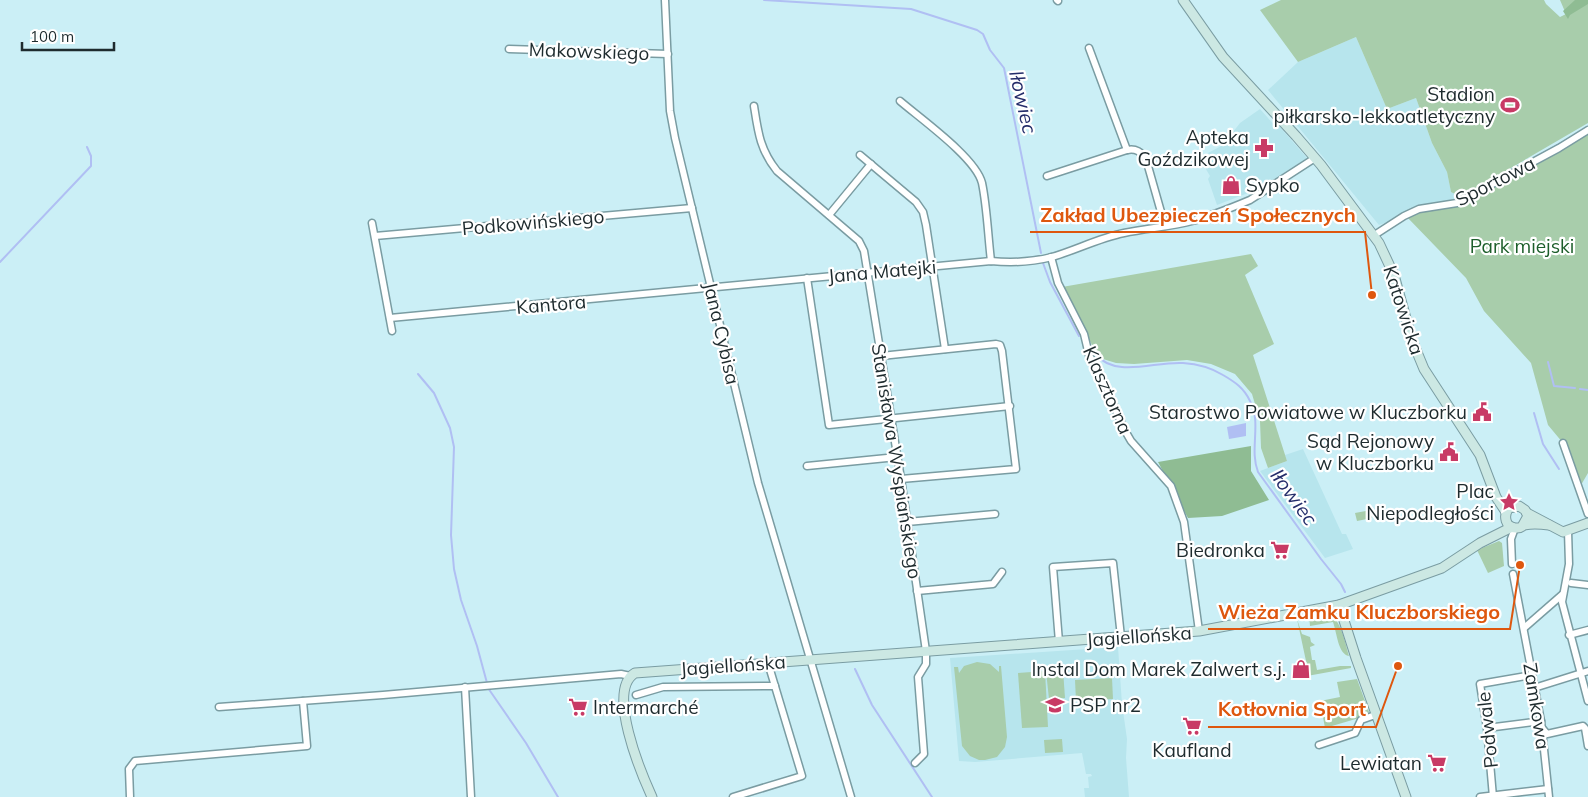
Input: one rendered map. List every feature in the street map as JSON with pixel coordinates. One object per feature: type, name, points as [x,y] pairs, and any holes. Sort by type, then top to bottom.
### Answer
[{"type":"street","name":"Jana Cybisa","points":[[665,0],[672,125],[758,483],[850,797]]},
{"type":"street","name":"Katowicka","points":[[1183,0],[1223,57],[1315,158],[1384,252],[1394,275],[1417,354],[1424,369],[1470,438],[1484,464],[1492,486],[1512,520]]},
{"type":"street","points":[[1090,48],[1127,150]]},
{"type":"street","name":"Makowskiego","points":[[509,49],[668,54]]},
{"type":"street","points":[[900,101],[958,150],[976,170],[982,182],[991,260]]},
{"type":"street","name":"Stanisława Wyspiańskiego","points":[[754,106],[759,139],[767,159],[777,171],[860,241],[864,251],[901,478],[926,651]]},
{"type":"street","name":"Sportowa","points":[[1373,236],[1404,216],[1419,209],[1457,203],[1559,148],[1588,130]]},
{"type":"street","points":[[1047,176],[1127,150],[1132,149],[1140,152],[1146,158],[1165,226]]},
{"type":"street","points":[[860,156],[916,202],[923,212],[944,349]]},
{"type":"street","name":"Jana Matejki","points":[[712,289],[867,271],[991,260],[1010,263],[1051,257],[1124,233],[1192,221],[1250,200],[1315,158]]},
{"type":"street","points":[[829,214],[871,164]]},
{"type":"street","name":"Podkowińskiego","points":[[375,236],[692,208]]},
{"type":"street","points":[[372,224],[392,331]]},
{"type":"street","name":"Klasztorna","points":[[1051,257],[1058,283],[1084,334],[1089,355],[1105,384],[1124,429],[1131,441],[1171,486],[1184,522],[1199,631]]},
{"type":"street","points":[[807,278],[829,425],[1010,406]]},
{"type":"street","name":"Kantora","points":[[390,318],[712,289]]},
{"type":"street","points":[[881,356],[996,344],[1000,345],[1002,351],[1016,469],[901,478]]},
{"type":"street","points":[[1563,443],[1588,514]]},
{"type":"street","points":[[806,466],[897,457]]},
{"type":"street","points":[[1512,564],[1512,520],[1519,506],[1527,513],[1563,532],[1588,523]]},
{"type":"street","points":[[1512,520],[1527,520],[1527,513]]},
{"type":"street","points":[[907,522],[995,514]]},
{"type":"street","points":[[1512,520],[1549,525]]},
{"type":"street","name":"Jagiellońska","points":[[630,676],[640,672],[1199,631],[1339,605],[1348,600],[1442,568],[1512,520]]},
{"type":"street","points":[[1568,531],[1569,564],[1562,602],[1569,635],[1588,701]]},
{"type":"street","points":[[1059,642],[1053,567],[1113,563],[1121,637]]},
{"type":"street","points":[[917,591],[992,584],[1002,572]]},
{"type":"street","name":"Zamkowa","points":[[1513,574],[1541,724],[1549,797]]},
{"type":"street","points":[[1571,583],[1588,585]]},
{"type":"street","points":[[1524,628],[1563,594]]},
{"type":"street","points":[[1339,605],[1406,797]]},
{"type":"street","points":[[1569,635],[1588,630]]},
{"type":"street","points":[[915,763],[924,754],[918,676],[926,664],[926,651]]},
{"type":"street","points":[[733,797],[802,776],[768,663]]},
{"type":"street","points":[[1534,688],[1588,671]]},
{"type":"street","points":[[219,707],[621,674],[630,676],[626,682],[624,692],[630,740],[635,758],[652,797]]},
{"type":"street","name":"Podwale","points":[[1492,796],[1487,728],[1480,684],[1532,675]]},
{"type":"street","points":[[636,695],[663,687],[776,686]]},
{"type":"street","points":[[464,687],[471,797]]},
{"type":"street","points":[[130,797],[128,776],[131,765],[135,761],[307,746],[303,701]]},
{"type":"street","points":[[1319,745],[1355,733],[1361,720],[1378,714]]},
{"type":"street","points":[[1487,728],[1541,724],[1547,734],[1583,726],[1586,728],[1588,746]]},
{"type":"street","points":[[1480,797],[1548,787]]},
{"type":"shaded area","points":[[1356,37],[1387,109],[1416,98],[1432,143],[1447,172],[1451,192],[1461,197],[1464,204],[1419,211],[1379,225],[1268,90],[1298,62]]},
{"type":"shaded area","points":[[1260,109],[1277,128],[1279,126],[1307,158],[1249,195],[1248,193],[1217,205],[1208,179],[1210,176],[1204,166],[1213,161],[1208,153],[1225,144],[1221,136],[1233,132],[1240,123]]},
{"type":"shaded area","points":[[1303,449],[1342,534],[1346,534],[1353,549],[1325,558],[1260,471],[1287,461],[1285,455]]},
{"type":"shaded area","points":[[1118,647],[1122,704],[1127,739],[1126,758],[1129,797],[1085,797],[1084,788],[1089,788],[1088,777],[1092,776],[1091,774],[1086,774],[1082,753],[975,762],[959,761],[950,658]]},
{"type":"green space","points":[[1281,0],[1544,0],[1560,17],[1566,14],[1560,0],[1588,0],[1588,123],[1461,197],[1451,192],[1447,172],[1432,143],[1416,98],[1387,109],[1356,37],[1298,62],[1260,10]]},
{"type":"green space","points":[[1575,0],[1588,0],[1588,4],[1570,15],[1568,19],[1563,11]]},
{"type":"green space","name":"Park miejski","points":[[1588,134],[1588,473],[1581,485],[1568,449],[1548,425],[1531,363],[1484,311],[1466,278],[1406,216],[1419,211],[1464,204],[1547,159]]},
{"type":"green space","points":[[1251,254],[1258,266],[1245,275],[1274,344],[1253,355],[1287,461],[1268,468],[1261,448],[1260,421],[1252,394],[1235,374],[1211,364],[1187,360],[1134,364],[1116,363],[1103,359],[1093,347],[1062,287]]},
{"type":"green space","points":[[1251,446],[1251,471],[1269,500],[1222,516],[1188,518],[1158,462]]},
{"type":"green space","points":[[1371,510],[1372,518],[1357,521],[1355,513]]},
{"type":"green space","points":[[1499,541],[1502,543],[1504,566],[1488,573],[1477,550]]},
{"type":"green space","points":[[1326,612],[1339,625],[1349,656],[1340,647],[1333,622],[1310,626],[1309,615]]},
{"type":"green space","points":[[1297,619],[1302,634],[1310,637],[1311,642],[1315,645],[1310,647],[1312,660],[1315,660],[1317,670],[1340,666],[1351,666],[1351,668],[1307,676],[1305,664],[1307,663]]},
{"type":"green space","points":[[977,662],[990,664],[999,672],[999,666],[1001,666],[1007,737],[1005,747],[997,757],[985,760],[979,760],[970,756],[962,746],[954,667],[958,667],[959,673],[964,666]]},
{"type":"green space","points":[[1063,670],[1065,698],[1049,699],[1046,671]]},
{"type":"green space","points":[[1045,671],[1048,727],[1022,728],[1018,673]]},
{"type":"green space","points":[[1112,678],[1113,699],[1076,701],[1075,680]]},
{"type":"green space","points":[[1357,679],[1369,712],[1366,716],[1325,728],[1320,701],[1340,697],[1337,682]]},
{"type":"green space","points":[[1062,739],[1063,752],[1045,753],[1044,740]]},
{"type":"water","points":[[1246,423],[1246,436],[1229,439],[1227,427]]},
{"type":"waterway","name":"Iłowiec","points":[[764,0],[911,9],[977,30],[983,34],[990,50],[1004,68],[1041,253]]},
{"type":"waterway","points":[[1536,157],[1575,135]]},
{"type":"waterway","points":[[0,262],[91,166],[91,156],[87,147]]},
{"type":"waterway","name":"Iłowiec","points":[[1043,263],[1050,282],[1079,336]]},
{"type":"waterway","name":"Iłowiec","points":[[1095,354],[1114,366],[1136,367],[1172,363],[1199,365],[1218,372],[1239,386],[1248,396],[1255,418],[1255,454],[1258,472],[1345,592]]},
{"type":"waterway","points":[[1548,362],[1554,386],[1575,388]]},
{"type":"waterway","points":[[418,374],[434,393],[450,428],[454,447],[451,535],[454,569],[461,600],[477,646],[487,683]]},
{"type":"waterway","points":[[1580,389],[1588,390]]},
{"type":"waterway","points":[[1534,413],[1543,444],[1559,469]]},
{"type":"waterway","points":[[855,669],[872,705],[932,797]]},
{"type":"waterway","points":[[488,688],[526,743],[558,797]]},
{"type":"place","name":"Stadion piłkarsko-lekkoatletyczny","points":[[1510,105]]},
{"type":"place","name":"Apteka Goździkowej","points":[[1264,148]]},
{"type":"place","name":"Sypko","points":[[1231,185]]},
{"type":"place","name":"Zakład Ubezpieczeń Społecznych","points":[[1372,295]]},
{"type":"place","name":"Starostwo Powiatowe w Kluczborku","points":[[1482,412]]},
{"type":"place","name":"Sąd Rejonowy w Kluczborku","points":[[1449,452]]},
{"type":"place","name":"Plac Niepodległości","points":[[1509,502]]},
{"type":"place","name":"Biedronka","points":[[1280,550]]},
{"type":"place","name":"Wieża Zamku Kluczborskiego","points":[[1520,565]]},
{"type":"place","name":"Kotłovnia Sport","points":[[1398,666]]},
{"type":"place","name":"Instal Dom Marek Zalwert s.j.","points":[[1301,669]]},
{"type":"place","name":"PSP nr2","points":[[1055,705]]},
{"type":"place","name":"Intermarché","points":[[578,707]]},
{"type":"place","name":"Kaufland","points":[[1192,726]]},
{"type":"place","name":"Lewiatan","points":[[1437,763]]}]
